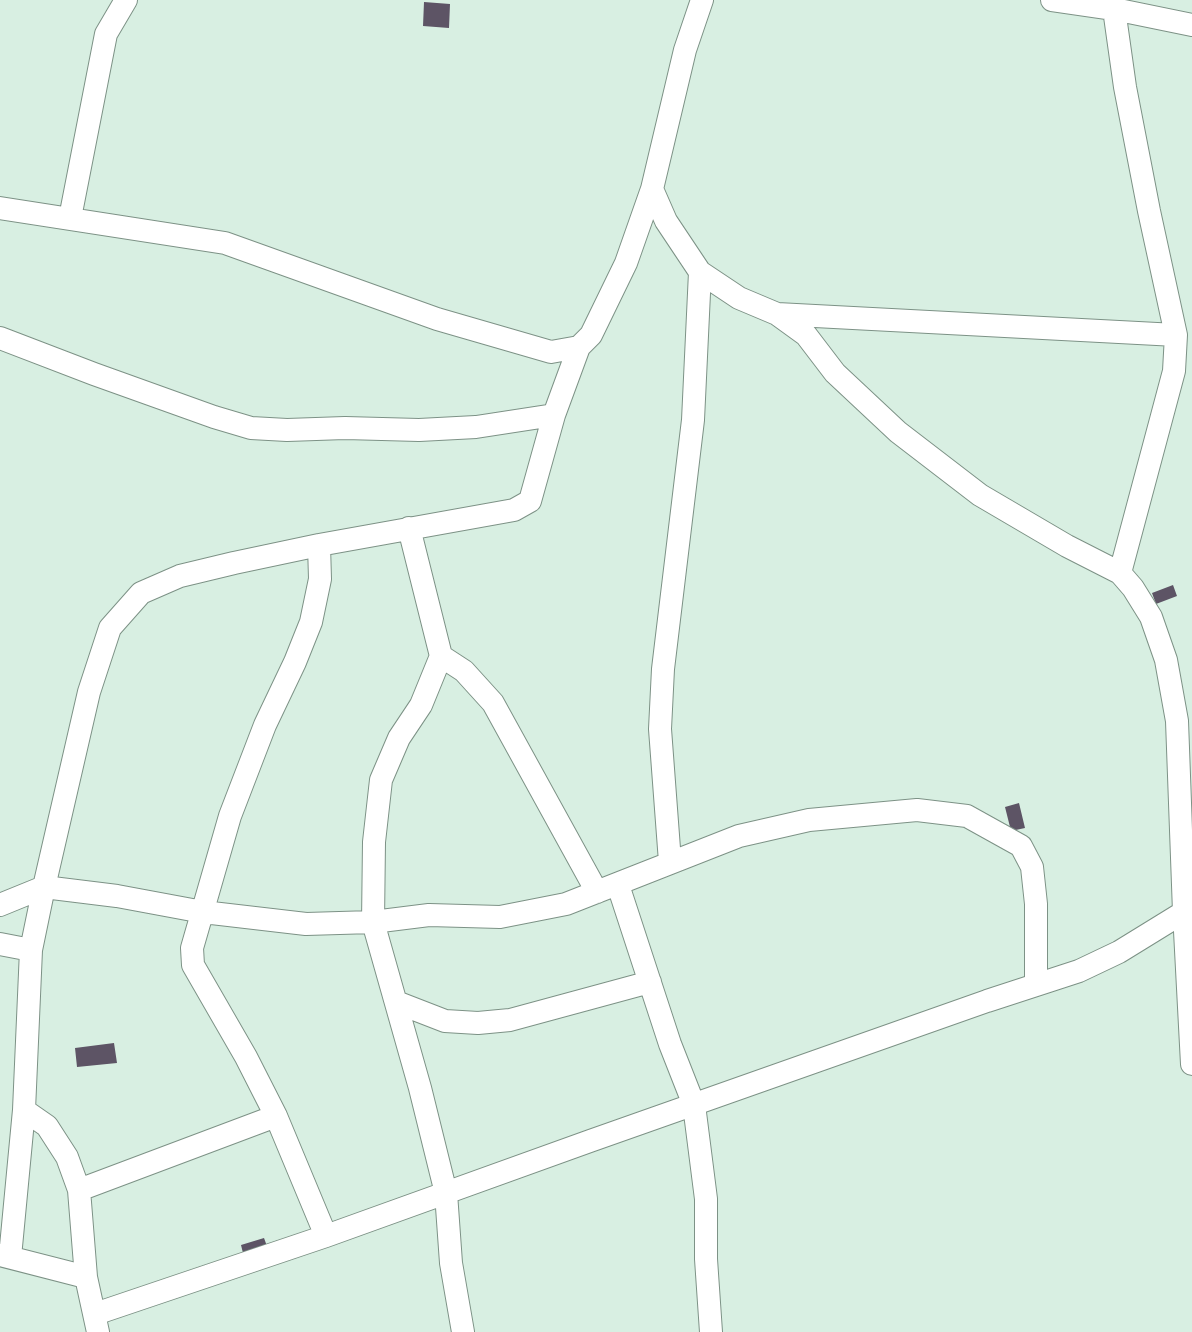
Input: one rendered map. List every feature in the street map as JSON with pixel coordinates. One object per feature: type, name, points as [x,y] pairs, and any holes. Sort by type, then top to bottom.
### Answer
[{"type":"street","points":[[70,218],[106,34],[126,0]]},
{"type":"street","points":[[86,1277],[5,1256],[24,1110],[30,950],[89,692],[110,628],[141,593],[180,576],[319,545],[514,510],[530,501],[554,415],[579,347],[591,335],[626,263],[652,189],[685,50],[702,0]]},
{"type":"street","points":[[1052,0],[1114,8],[1192,24]]},
{"type":"street","points":[[1114,8],[1126,87],[1147,203],[1176,335],[1174,371],[1120,573]]},
{"type":"street","points":[[652,189],[666,221],[700,272],[739,298],[777,314],[806,335],[835,373],[898,432],[980,495],[1067,546],[1120,573],[1133,588],[1151,617],[1166,660],[1177,722],[1184,912],[1192,1064]]},
{"type":"street","points":[[0,208],[225,243],[437,319],[551,352],[579,347]]},
{"type":"street","points":[[670,862],[660,729],[663,669],[693,420],[700,272]]},
{"type":"street","points":[[777,314],[1176,335]]},
{"type":"street","points":[[0,338],[94,374],[214,417],[251,428],[287,430],[345,428],[419,430],[476,427],[554,415]]},
{"type":"street","points":[[409,528],[441,656],[421,705],[399,738],[381,780],[374,842],[373,922],[396,1002],[446,1192],[451,1263],[463,1332]]},
{"type":"street","points":[[319,545],[320,579],[311,622],[295,662],[265,725],[230,816],[192,948],[193,965],[246,1057],[276,1116],[326,1236]]},
{"type":"street","points":[[441,656],[464,671],[493,703],[597,892]]},
{"type":"street","points":[[0,905],[44,887],[118,896],[203,912],[306,924],[373,922],[429,915],[500,917],[566,904],[618,885],[670,862],[739,836],[809,820],[917,810],[967,816],[1021,846],[1032,867],[1036,904],[1036,985]]},
{"type":"street","points":[[618,885],[670,1044],[694,1105],[706,1200],[706,1259],[711,1332]]},
{"type":"street","points":[[24,1110],[47,1126],[67,1157],[79,1190],[86,1277],[97,1323],[446,1192],[1079,971],[1119,952],[1184,912]]},
{"type":"street","points":[[0,944],[30,950]]},
{"type":"street","points":[[396,1002],[445,1021],[478,1023],[510,1020],[650,982]]},
{"type":"street","points":[[79,1190],[276,1116]]},
{"type":"building","points":[[424,2],[450,4],[449,28],[423,26]]},
{"type":"building","points":[[1173,585],[1177,596],[1156,604],[1152,593]]},
{"type":"building","points":[[1019,803],[1025,828],[1011,831],[1005,807]]},
{"type":"building","points":[[114,1043],[117,1063],[77,1067],[75,1048]]},
{"type":"building","points":[[264,1238],[268,1249],[244,1257],[241,1245]]}]
